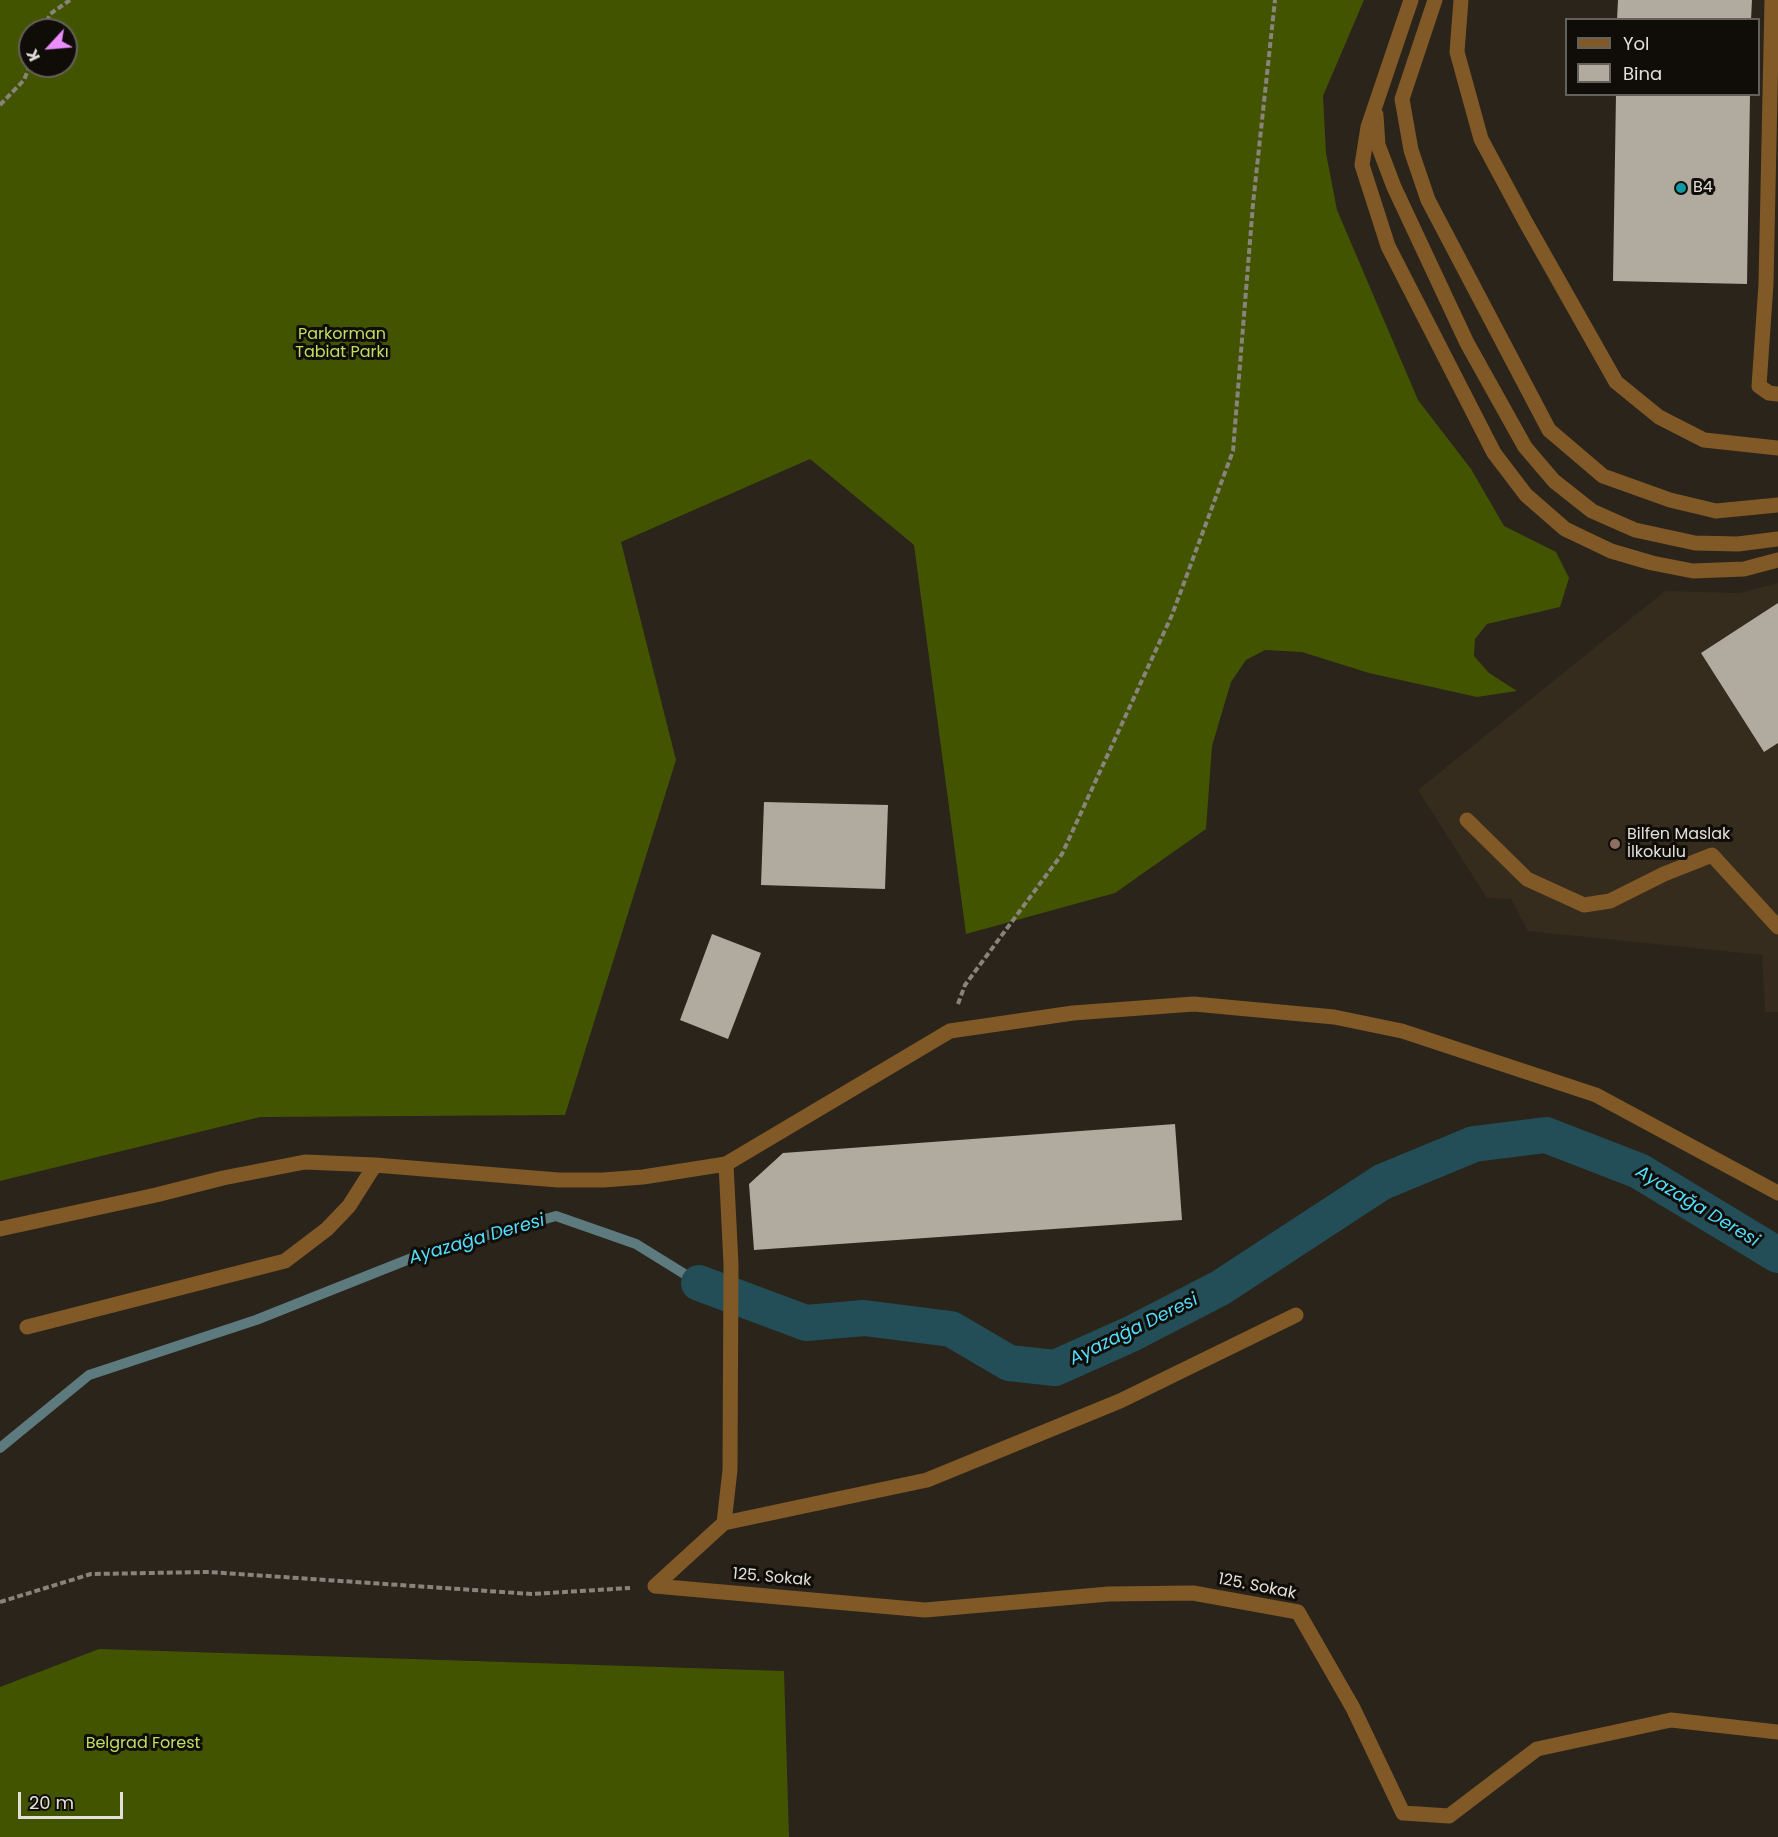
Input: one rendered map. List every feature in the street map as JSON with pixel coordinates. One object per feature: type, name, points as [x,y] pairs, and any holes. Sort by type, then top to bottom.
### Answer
[{"type":"street","points":[[1411,0],[1375,103],[1368,127],[1362,165],[1388,246],[1494,453],[1526,495],[1565,529],[1611,551],[1652,563],[1693,571],[1744,568],[1778,560]]},
{"type":"street","points":[[1435,0],[1402,99],[1411,150],[1428,200],[1549,430],[1603,476],[1670,500],[1716,511],[1778,505]]},
{"type":"street","points":[[1461,0],[1457,52],[1481,139],[1616,382],[1659,417],[1704,440],[1778,448]]},
{"type":"street","points":[[1772,0],[1766,284],[1759,386],[1769,393],[1778,394]]},
{"type":"street","points":[[1375,103],[1378,145],[1390,177],[1467,343],[1525,447],[1554,481],[1592,511],[1635,530],[1695,543],[1738,544],[1778,539]]},
{"type":"street","points":[[1467,820],[1527,879],[1584,905],[1610,901],[1664,874],[1712,855],[1778,927]]},
{"type":"street","points":[[0,1229],[223,1178],[305,1162],[375,1165],[489,1176],[580,1180],[643,1177],[726,1164],[950,1031],[1073,1013],[1194,1004],[1334,1017],[1402,1031],[1596,1095],[1778,1193]]},
{"type":"street","points":[[724,1523],[730,1470],[731,1332],[731,1264],[726,1164]]},
{"type":"street","points":[[27,1328],[285,1261],[327,1229],[342,1214],[375,1165]]},
{"type":"street","points":[[655,1586],[724,1523],[927,1480],[1120,1401],[1296,1315]]},
{"type":"street","name":"125. Sokak","points":[[655,1586],[925,1610],[1109,1594],[1193,1593],[1298,1612],[1353,1708],[1403,1813],[1449,1816],[1537,1749],[1671,1720],[1778,1732]]},
{"type":"path","points":[[48,18],[50,14],[70,0]]},
{"type":"path","points":[[950,1031],[964,985],[1062,854],[1172,615],[1233,452],[1253,204],[1275,0]]},
{"type":"path","points":[[0,105],[25,78]]},
{"type":"path","points":[[0,1602],[91,1574],[210,1572],[532,1594],[655,1586]]},
{"type":"shaded area","name":"Bilfen Maslak İlkokulu","points":[[1778,583],[1778,1012],[1765,1012],[1762,955],[1528,931],[1511,899],[1487,898],[1418,790],[1665,591],[1740,593]]},
{"type":"green space","name":"Parkorman Tabiat Parkı","points":[[0,0],[1364,0],[1323,96],[1326,153],[1337,210],[1418,400],[1471,469],[1504,526],[1556,552],[1569,578],[1560,607],[1487,624],[1475,639],[1474,656],[1489,673],[1517,691],[1477,697],[1369,673],[1302,652],[1265,650],[1246,660],[1231,682],[1212,746],[1206,829],[1115,893],[966,934],[914,545],[810,459],[621,542],[676,760],[565,1115],[260,1117],[0,1181]]},
{"type":"green space","name":"Belgrad Forest","points":[[99,1649],[784,1671],[789,1837],[0,1837],[0,1687]]},
{"type":"building","points":[[1618,0],[1752,0],[1751,18],[1617,18]]},
{"type":"building","name":"B4","points":[[1616,96],[1750,96],[1747,284],[1613,281]]},
{"type":"building","points":[[1778,603],[1778,743],[1764,752],[1701,653]]},
{"type":"building","points":[[764,802],[888,805],[885,889],[761,885]]},
{"type":"building","points":[[712,934],[761,953],[728,1039],[680,1020]]},
{"type":"building","points":[[1175,1124],[1182,1220],[754,1250],[749,1184],[783,1153]]},
{"type":"waterway","name":"Ayazağa Deresi","points":[[699,1283],[806,1323],[864,1318],[951,1329],[1009,1363],[1055,1368],[1131,1334],[1220,1288],[1382,1182],[1474,1144],[1546,1135],[1639,1171],[1778,1255]]},
{"type":"waterway","name":"Ayazağa Deresi","points":[[0,1448],[89,1375],[256,1320],[427,1252],[556,1216],[636,1244],[699,1283]]},
{"type":"place","name":"B4","points":[[1681,188]]},
{"type":"place","name":"Bilfen Maslak İlkokulu","points":[[1615,844]]}]
